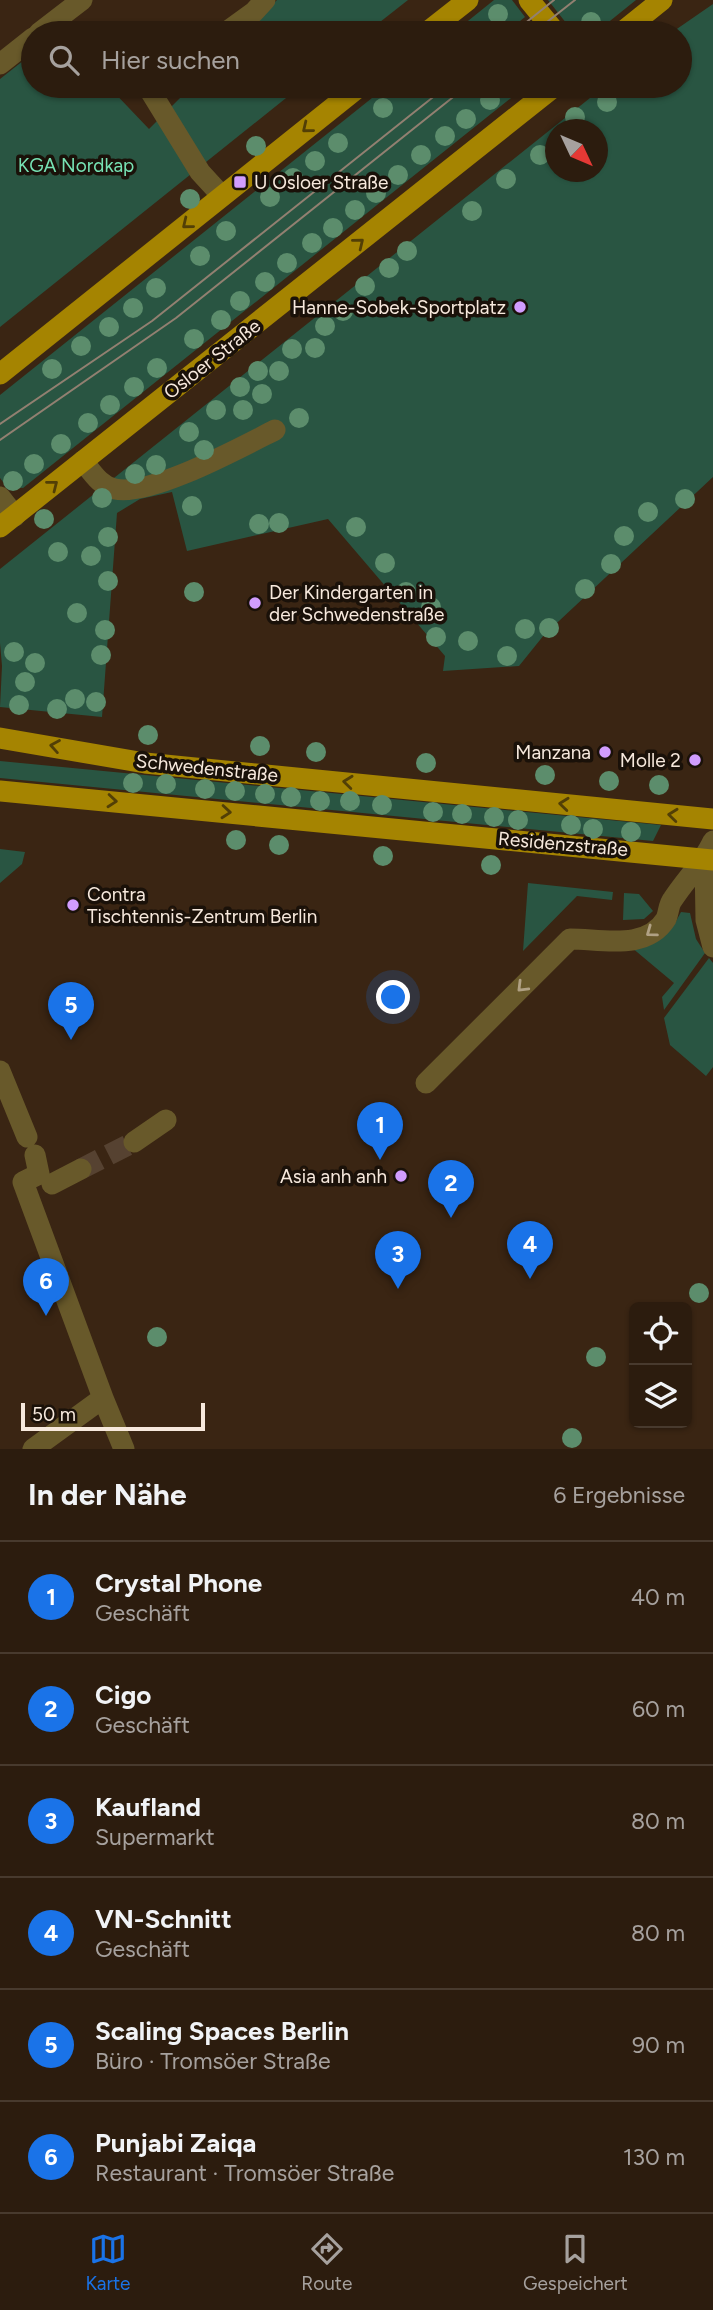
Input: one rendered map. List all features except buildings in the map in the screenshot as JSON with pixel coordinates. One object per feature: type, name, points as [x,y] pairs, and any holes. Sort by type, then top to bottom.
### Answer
[{"type":"main road","points":[[441,21],[468,0]]},
{"type":"main road","points":[[529,0],[546,21]]},
{"type":"main road","points":[[636,21],[662,0]]},
{"type":"main road","points":[[0,374],[345,98]]},
{"type":"main road","name":"Osloer Straße","points":[[7,521],[540,98]]},
{"type":"main road","name":"Schwedenstraße","points":[[0,738],[145,763],[416,789]]},
{"type":"main road","name":"Residenzstraße","points":[[416,789],[713,819]]},
{"type":"main road","name":"Residenzstraße","points":[[0,790],[412,830],[710,853]]},
{"type":"street","points":[[55,21],[82,0]]},
{"type":"street","points":[[242,21],[265,0]]},
{"type":"street","points":[[0,64],[21,47]]},
{"type":"street","points":[[154,98],[192,160],[222,196]]},
{"type":"street","points":[[83,461],[101,483],[124,490],[169,481],[275,430]]},
{"type":"street","points":[[0,497],[7,521]]},
{"type":"street","points":[[710,853],[706,920],[713,947]]},
{"type":"street","points":[[426,1083],[570,939],[638,941],[656,931],[667,916],[671,901],[710,853]]},
{"type":"street","points":[[0,1071],[38,1163]]},
{"type":"street","points":[[134,1142],[166,1120]]},
{"type":"street","points":[[38,1163],[81,1170]]},
{"type":"street","points":[[38,1163],[23,1182],[124,1449]]},
{"type":"street","points":[[33,1449],[103,1398]]},
{"type":"green space","points":[[277,0],[408,0],[381,21],[256,21]]},
{"type":"green space","points":[[494,0],[512,0],[525,17],[520,21],[468,21]]},
{"type":"green space","points":[[548,0],[636,0],[610,21],[565,21]]},
{"type":"green space","name":"Hanne-Sobek-Sportplatz","points":[[713,4],[713,477],[544,635],[519,666],[443,671],[445,656],[328,519],[187,551],[172,492],[140,499],[117,513],[102,717],[0,707],[0,569],[545,134],[545,182],[608,182],[608,119],[564,119],[590,98],[692,98],[692,21],[688,21]]},
{"type":"green space","name":"KGA Nordkap","points":[[21,62],[21,98],[119,98],[149,129],[180,98],[286,98],[0,327],[0,79]]},
{"type":"green space","points":[[372,98],[511,98],[23,488],[6,486],[0,478],[0,395]]},
{"type":"green space","points":[[0,761],[661,825],[653,841],[0,778]]},
{"type":"green space","points":[[0,849],[25,852],[22,864],[0,883]]},
{"type":"green space","points":[[528,883],[613,892],[612,900],[577,896],[523,951]]},
{"type":"green space","points":[[624,893],[639,894],[653,911],[644,919],[623,920]]},
{"type":"green space","points":[[681,912],[690,913],[696,939],[705,953],[664,1010],[662,997],[674,983],[631,947],[674,925]]},
{"type":"green space","points":[[709,958],[713,963],[713,1067],[706,1076],[670,1045],[664,1018]]},
{"type":"tunnel","points":[[81,1169],[134,1142]]},
{"type":"tram line","points":[[528,21],[554,0]]},
{"type":"tram line","points":[[548,21],[575,0]]},
{"type":"tram line","points":[[0,424],[152,321],[432,98]]},
{"type":"tram line","points":[[0,440],[176,318],[452,98]]},
{"type":"place","name":"U Osloer Straße","points":[[240,182]]},
{"type":"place","name":"Hanne-Sobek-Sportplatz","points":[[520,307]]},
{"type":"place","name":"Der Kindergarten in der Schwedenstraße","points":[[255,603]]},
{"type":"place","name":"Manzana","points":[[605,752]]},
{"type":"place","name":"Molle 2","points":[[695,760]]},
{"type":"place","name":"Contra Tischtennis-Zentrum Berlin","points":[[73,905]]},
{"type":"place","name":"Scaling Spaces Berlin","points":[[71,1040]]},
{"type":"place","name":"Crystal Phone","points":[[380,1160]]},
{"type":"place","name":"Asia anh anh","points":[[401,1176]]},
{"type":"place","name":"Cigo","points":[[451,1218]]},
{"type":"place","name":"VN-Schnitt","points":[[530,1279]]},
{"type":"place","name":"Kaufland","points":[[398,1289]]},
{"type":"place","name":"Punjabi Zaiqa","points":[[46,1316]]}]
